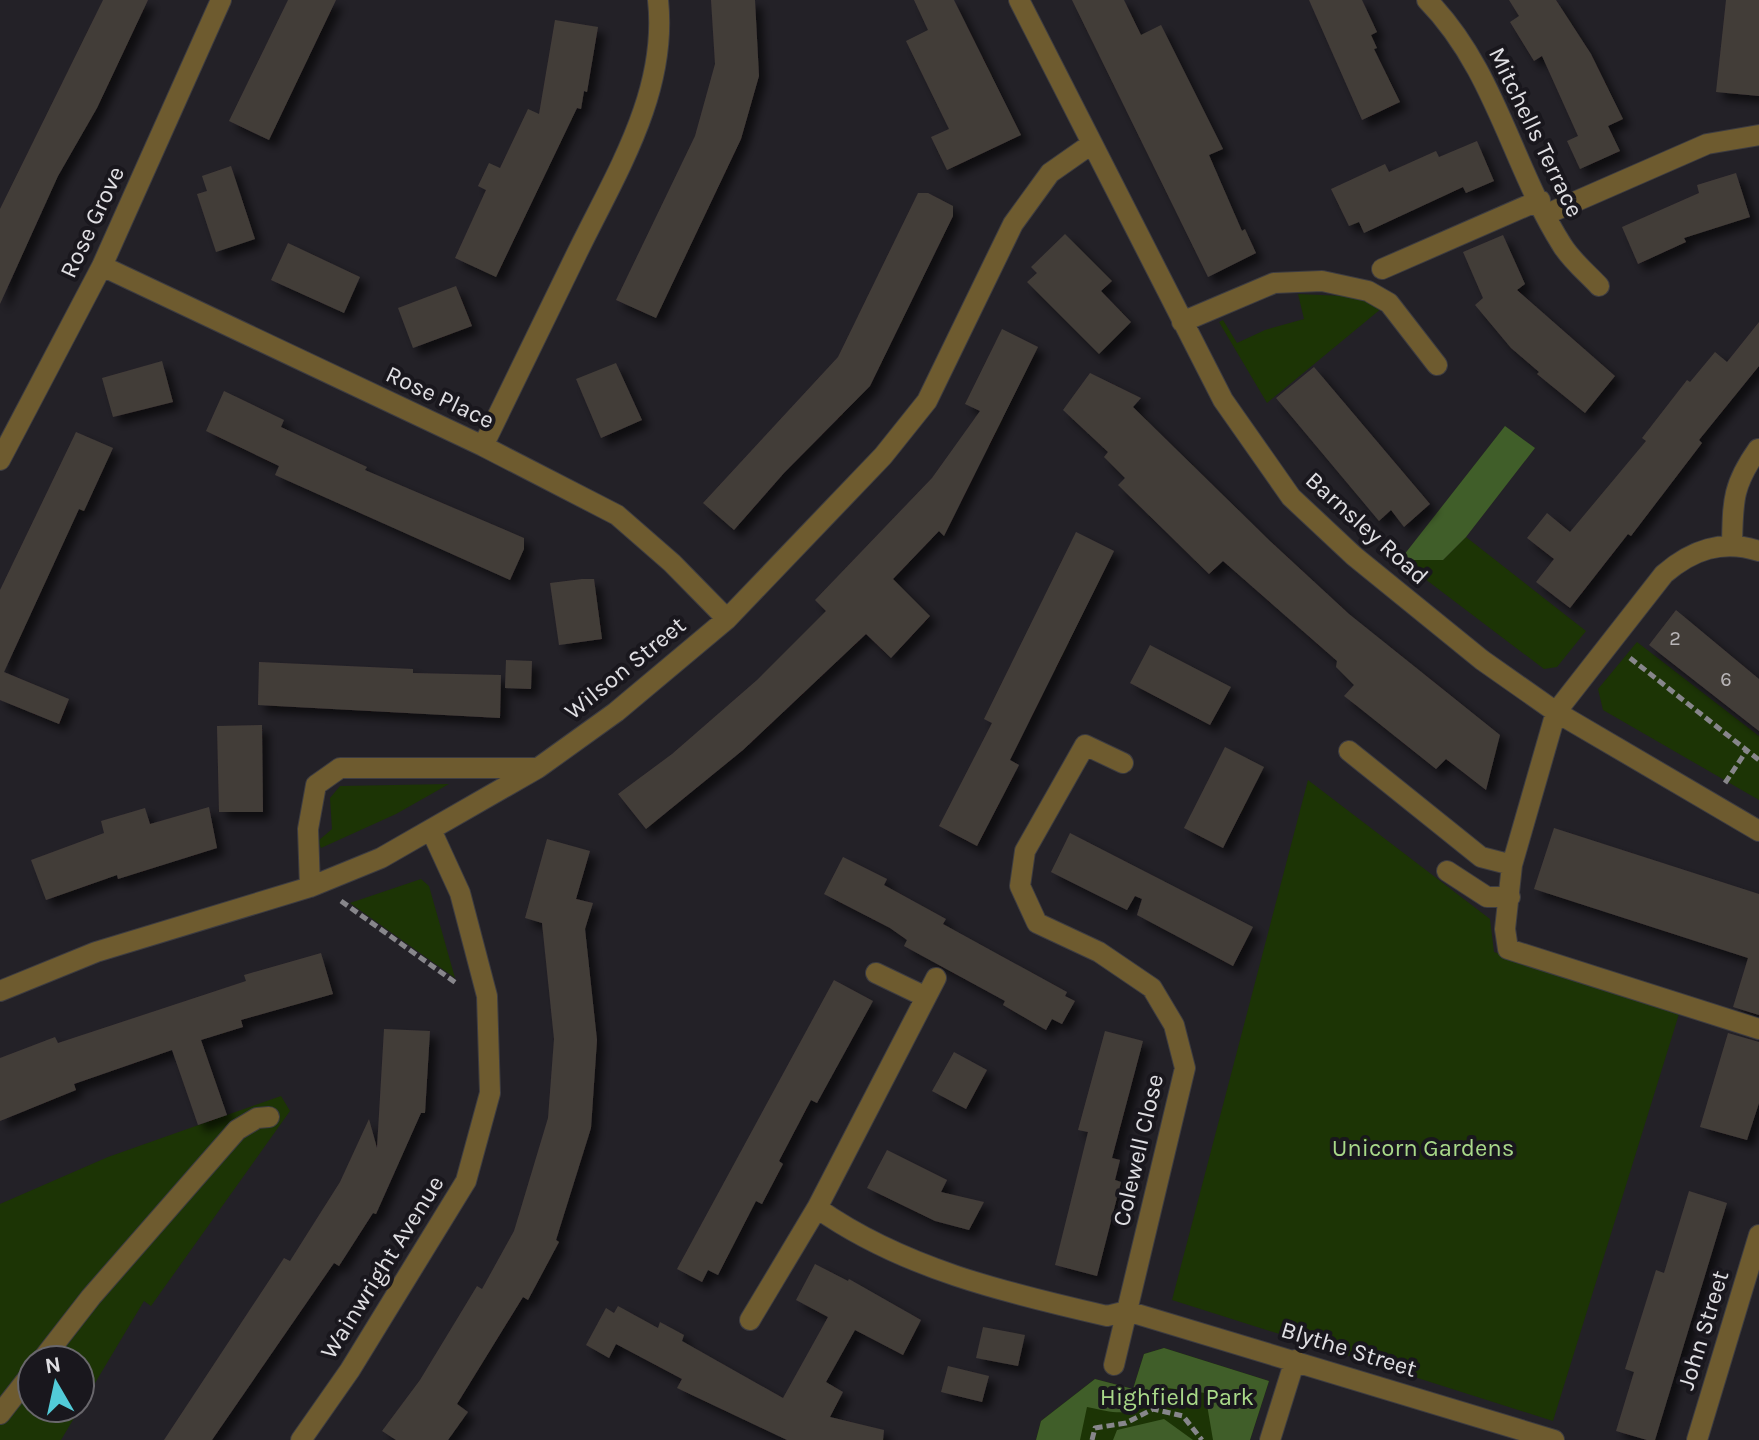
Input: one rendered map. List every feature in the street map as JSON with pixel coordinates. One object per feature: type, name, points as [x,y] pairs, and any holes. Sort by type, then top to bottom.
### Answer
[{"type":"street","name":"Rose Grove","points":[[0,460],[102,266],[221,0]]},
{"type":"street","points":[[483,446],[636,133],[656,75],[662,31],[658,0]]},
{"type":"street","name":"Barnsley Road","points":[[1019,0],[1090,145],[1223,400],[1291,497],[1421,612],[1556,712],[1759,831]]},
{"type":"street","name":"Mitchells Terrace","points":[[1427,0],[1450,23],[1485,82],[1563,246],[1599,286]]},
{"type":"street","points":[[1382,269],[1707,144],[1759,135]]},
{"type":"street","name":"Wilson Street","points":[[0,991],[96,952],[332,878],[432,832],[538,768],[616,712],[727,619],[883,456],[927,401],[1013,224],[1050,173],[1090,145]]},
{"type":"street","name":"Rose Place","points":[[102,266],[483,446],[617,515],[672,563],[727,619]]},
{"type":"street","points":[[1182,322],[1274,283],[1322,281],[1368,291],[1389,303],[1437,365]]},
{"type":"street","points":[[1732,545],[1733,501],[1739,477],[1758,449]]},
{"type":"street","points":[[1759,551],[1732,545],[1711,546],[1684,557],[1664,574],[1556,712],[1512,865],[1505,929],[1508,949],[1759,1029]]},
{"type":"street","name":"Colewell Close","points":[[1114,1365],[1185,1068],[1174,1025],[1152,988],[1099,952],[1037,923],[1020,886],[1025,851],[1085,745],[1123,763]]},
{"type":"street","points":[[1349,751],[1481,857],[1512,865]]},
{"type":"street","points":[[310,887],[308,829],[316,785],[340,768],[538,768]]},
{"type":"street","name":"Wainwright Avenue","points":[[301,1440],[350,1370],[466,1181],[490,1093],[487,996],[460,893],[432,832]]},
{"type":"street","points":[[1447,871],[1487,897],[1510,897]]},
{"type":"street","points":[[876,973],[926,997]]},
{"type":"street","points":[[750,1320],[817,1208],[844,1149],[936,978]]},
{"type":"street","points":[[54,1344],[91,1297],[237,1130],[257,1118],[269,1117]]},
{"type":"street","name":"Blythe Street","points":[[817,1208],[837,1222],[944,1274],[1107,1316],[1127,1311],[1554,1440]]},
{"type":"street","name":"John Street","points":[[1697,1440],[1759,1235]]},
{"type":"street","points":[[1270,1440],[1295,1360]]},
{"type":"street","points":[[0,1414],[16,1394]]},
{"type":"path","points":[[1610,643],[1682,696],[1759,760]]},
{"type":"path","points":[[1727,781],[1747,750]]},
{"type":"path","points":[[332,878],[342,904],[456,983],[487,996]]},
{"type":"path","points":[[1092,1440],[1095,1428],[1126,1423],[1153,1409],[1183,1416],[1202,1440]]},
{"type":"green space","points":[[1298,294],[1366,297],[1382,308],[1267,403],[1219,322],[1223,320],[1237,343],[1265,330],[1304,319]]},
{"type":"green space","points":[[1505,426],[1535,448],[1466,537],[1443,560],[1400,560]]},
{"type":"green space","points":[[1466,537],[1586,631],[1557,667],[1544,669],[1400,560],[1443,560]]},
{"type":"green space","points":[[1637,642],[1759,736],[1759,800],[1603,710],[1598,689]]},
{"type":"green space","name":"Unicorn Gardens","points":[[1308,780],[1490,919],[1494,952],[1679,1014],[1553,1421],[1172,1300]]},
{"type":"green space","points":[[449,784],[396,814],[321,848],[318,841],[332,829],[330,798],[340,786]]},
{"type":"green space","points":[[421,879],[429,886],[455,978],[350,903]]},
{"type":"green space","points":[[281,1096],[290,1111],[151,1306],[144,1301],[96,1381],[96,1344],[16,1344],[16,1424],[71,1424],[61,1440],[0,1440],[0,1204],[108,1157]]},
{"type":"green space","name":"Highfield Park","points":[[1164,1348],[1269,1381],[1250,1440],[1036,1440],[1041,1421],[1095,1379],[1133,1389],[1144,1354]]},
{"type":"green space","name":"Highfield Park","points":[[1164,1348],[1269,1381],[1250,1440],[1213,1440],[1205,1393],[1160,1387],[1143,1404],[1128,1412],[1087,1407],[1080,1440],[1036,1440],[1041,1421],[1095,1379],[1133,1389],[1144,1354]]},
{"type":"green space","points":[[1164,1419],[1193,1440],[1113,1440],[1117,1430]]},
{"type":"building","points":[[103,0],[148,0],[97,108],[58,176],[0,304],[0,209]]},
{"type":"building","points":[[288,0],[336,0],[269,140],[229,121]]},
{"type":"building","points":[[711,0],[755,0],[759,76],[741,139],[656,318],[616,300],[695,136],[715,64]]},
{"type":"building","points":[[914,0],[954,0],[1021,135],[947,170],[931,137],[949,129],[906,41],[928,30]]},
{"type":"building","points":[[1072,0],[1124,0],[1141,35],[1161,25],[1223,149],[1209,155],[1242,231],[1245,229],[1256,253],[1208,277]]},
{"type":"building","points":[[1309,0],[1362,0],[1377,32],[1371,35],[1377,48],[1374,49],[1400,102],[1362,120]]},
{"type":"building","points":[[1509,0],[1556,0],[1591,54],[1623,119],[1608,126],[1620,151],[1580,169],[1567,141],[1578,136],[1542,56],[1534,61],[1510,22],[1519,16]]},
{"type":"building","points":[[1726,0],[1759,0],[1759,96],[1716,92]]},
{"type":"building","points":[[555,20],[598,27],[587,92],[584,91],[581,109],[577,108],[496,277],[455,258],[486,190],[478,186],[489,163],[500,168],[528,109],[539,114]]},
{"type":"building","points":[[1477,141],[1494,181],[1466,193],[1463,187],[1364,233],[1359,222],[1349,226],[1331,189],[1385,164],[1389,172],[1436,151],[1439,157]]},
{"type":"building","points":[[231,166],[255,239],[216,252],[197,194],[207,191],[202,176]]},
{"type":"building","points":[[1736,173],[1750,217],[1684,238],[1686,242],[1638,264],[1622,227],[1699,193],[1697,185]]},
{"type":"building","points":[[918,193],[928,193],[953,206],[953,216],[870,386],[784,473],[734,530],[703,503],[838,357]]},
{"type":"building","points":[[1065,234],[1112,281],[1101,291],[1131,322],[1099,354],[1027,282],[1037,273],[1031,267]]},
{"type":"building","points":[[1503,235],[1525,284],[1517,290],[1615,376],[1585,413],[1537,374],[1539,372],[1511,348],[1475,305],[1483,298],[1463,252]]},
{"type":"building","points":[[288,243],[360,277],[344,313],[271,280]]},
{"type":"building","points":[[456,286],[472,326],[413,348],[398,308]]},
{"type":"building","points":[[1759,322],[1759,366],[1699,440],[1702,443],[1631,536],[1628,534],[1570,608],[1536,582],[1554,559],[1527,538],[1547,513],[1570,532],[1646,441],[1642,438],[1687,380],[1690,382],[1715,352],[1727,362]]},
{"type":"building","points":[[1002,329],[1038,347],[944,536],[939,531],[893,579],[930,616],[891,658],[866,634],[743,750],[646,829],[618,794],[672,754],[757,680],[826,611],[815,600],[932,478],[980,411],[965,404]]},
{"type":"building","points":[[162,361],[173,402],[113,417],[102,378]]},
{"type":"building","points":[[616,363],[642,420],[601,438],[576,379]]},
{"type":"building","points":[[1314,367],[1430,504],[1404,527],[1391,510],[1379,521],[1276,398]]},
{"type":"building","points":[[1090,373],[1141,398],[1133,407],[1270,541],[1349,614],[1500,735],[1486,790],[1446,759],[1436,769],[1344,696],[1354,685],[1336,667],[1337,661],[1223,561],[1209,574],[1118,485],[1125,478],[1104,457],[1108,452],[1063,410]]},
{"type":"building","points":[[224,391],[284,420],[281,427],[367,467],[365,470],[524,538],[524,549],[510,580],[275,475],[279,466],[206,431]]},
{"type":"building","points":[[76,432],[113,448],[84,511],[79,509],[4,672],[69,699],[59,724],[0,700],[0,590]]},
{"type":"building","points":[[1076,532],[1114,551],[1010,760],[1019,765],[977,846],[939,826],[992,723],[984,719]]},
{"type":"building","points":[[594,579],[602,639],[559,645],[550,583]]},
{"type":"building","points":[[1676,610],[1759,679],[1759,731],[1649,645]]},
{"type":"building","points":[[1150,645],[1231,687],[1210,725],[1130,683]]},
{"type":"building","points":[[506,660],[532,661],[531,689],[505,688]]},
{"type":"building","points":[[259,662],[413,669],[413,673],[501,675],[500,718],[258,705]]},
{"type":"building","points":[[262,725],[263,812],[219,812],[217,726]]},
{"type":"building","points":[[1225,747],[1264,767],[1223,848],[1184,828]]},
{"type":"building","points":[[209,807],[217,848],[118,879],[117,875],[46,900],[31,860],[104,833],[101,821],[145,808],[150,824]]},
{"type":"building","points":[[1554,828],[1759,894],[1759,1015],[1733,1007],[1748,958],[1534,889]]},
{"type":"building","points":[[1070,833],[1253,927],[1233,966],[1137,915],[1142,899],[1135,896],[1127,910],[1051,872]]},
{"type":"building","points":[[547,839],[590,851],[576,899],[593,903],[585,929],[597,1040],[591,1128],[556,1240],[559,1242],[528,1300],[523,1297],[457,1404],[468,1412],[448,1440],[396,1440],[382,1431],[420,1380],[477,1286],[482,1289],[514,1231],[548,1118],[554,1039],[542,923],[525,918]]},
{"type":"building","points":[[843,857],[887,879],[884,885],[946,919],[943,924],[1067,992],[1065,996],[1075,1001],[1062,1024],[1052,1019],[1046,1030],[1003,1005],[1005,1001],[904,946],[907,940],[890,928],[824,894]]},
{"type":"building","points":[[321,953],[333,994],[241,1020],[243,1027],[201,1040],[227,1115],[198,1125],[172,1050],[74,1084],[76,1090],[0,1121],[0,1058],[55,1037],[58,1043],[246,981],[244,975]]},
{"type":"building","points":[[834,980],[873,1001],[817,1103],[811,1100],[779,1161],[783,1164],[762,1204],[756,1201],[718,1275],[708,1270],[702,1282],[677,1269]]},
{"type":"building","points":[[384,1029],[430,1031],[425,1113],[421,1113],[376,1214],[373,1213],[339,1266],[334,1263],[212,1440],[164,1440],[284,1258],[290,1261],[340,1182],[369,1119],[377,1148]]},
{"type":"building","points":[[1105,1031],[1143,1041],[1112,1158],[1120,1160],[1115,1180],[1121,1182],[1097,1276],[1055,1265],[1088,1132],[1078,1130]]},
{"type":"building","points":[[1728,1033],[1759,1042],[1759,1103],[1747,1140],[1700,1127]]},
{"type":"building","points":[[954,1052],[987,1070],[966,1109],[932,1091]]},
{"type":"building","points":[[887,1150],[947,1180],[941,1192],[984,1202],[969,1230],[935,1221],[867,1188]]},
{"type":"building","points":[[1689,1191],[1727,1203],[1655,1440],[1647,1440],[1616,1431],[1634,1372],[1625,1369],[1656,1270],[1664,1273]]},
{"type":"building","points":[[815,1264],[849,1279],[921,1320],[903,1355],[855,1330],[826,1382],[843,1392],[830,1417],[884,1430],[883,1440],[787,1440],[677,1388],[682,1379],[616,1344],[609,1358],[586,1345],[606,1308],[614,1313],[618,1306],[658,1328],[660,1322],[684,1335],[682,1341],[783,1398],[828,1317],[796,1300]]},
{"type":"building","points":[[983,1327],[1025,1335],[1018,1366],[976,1358]]},
{"type":"building","points":[[948,1366],[989,1376],[982,1402],[941,1392]]}]
